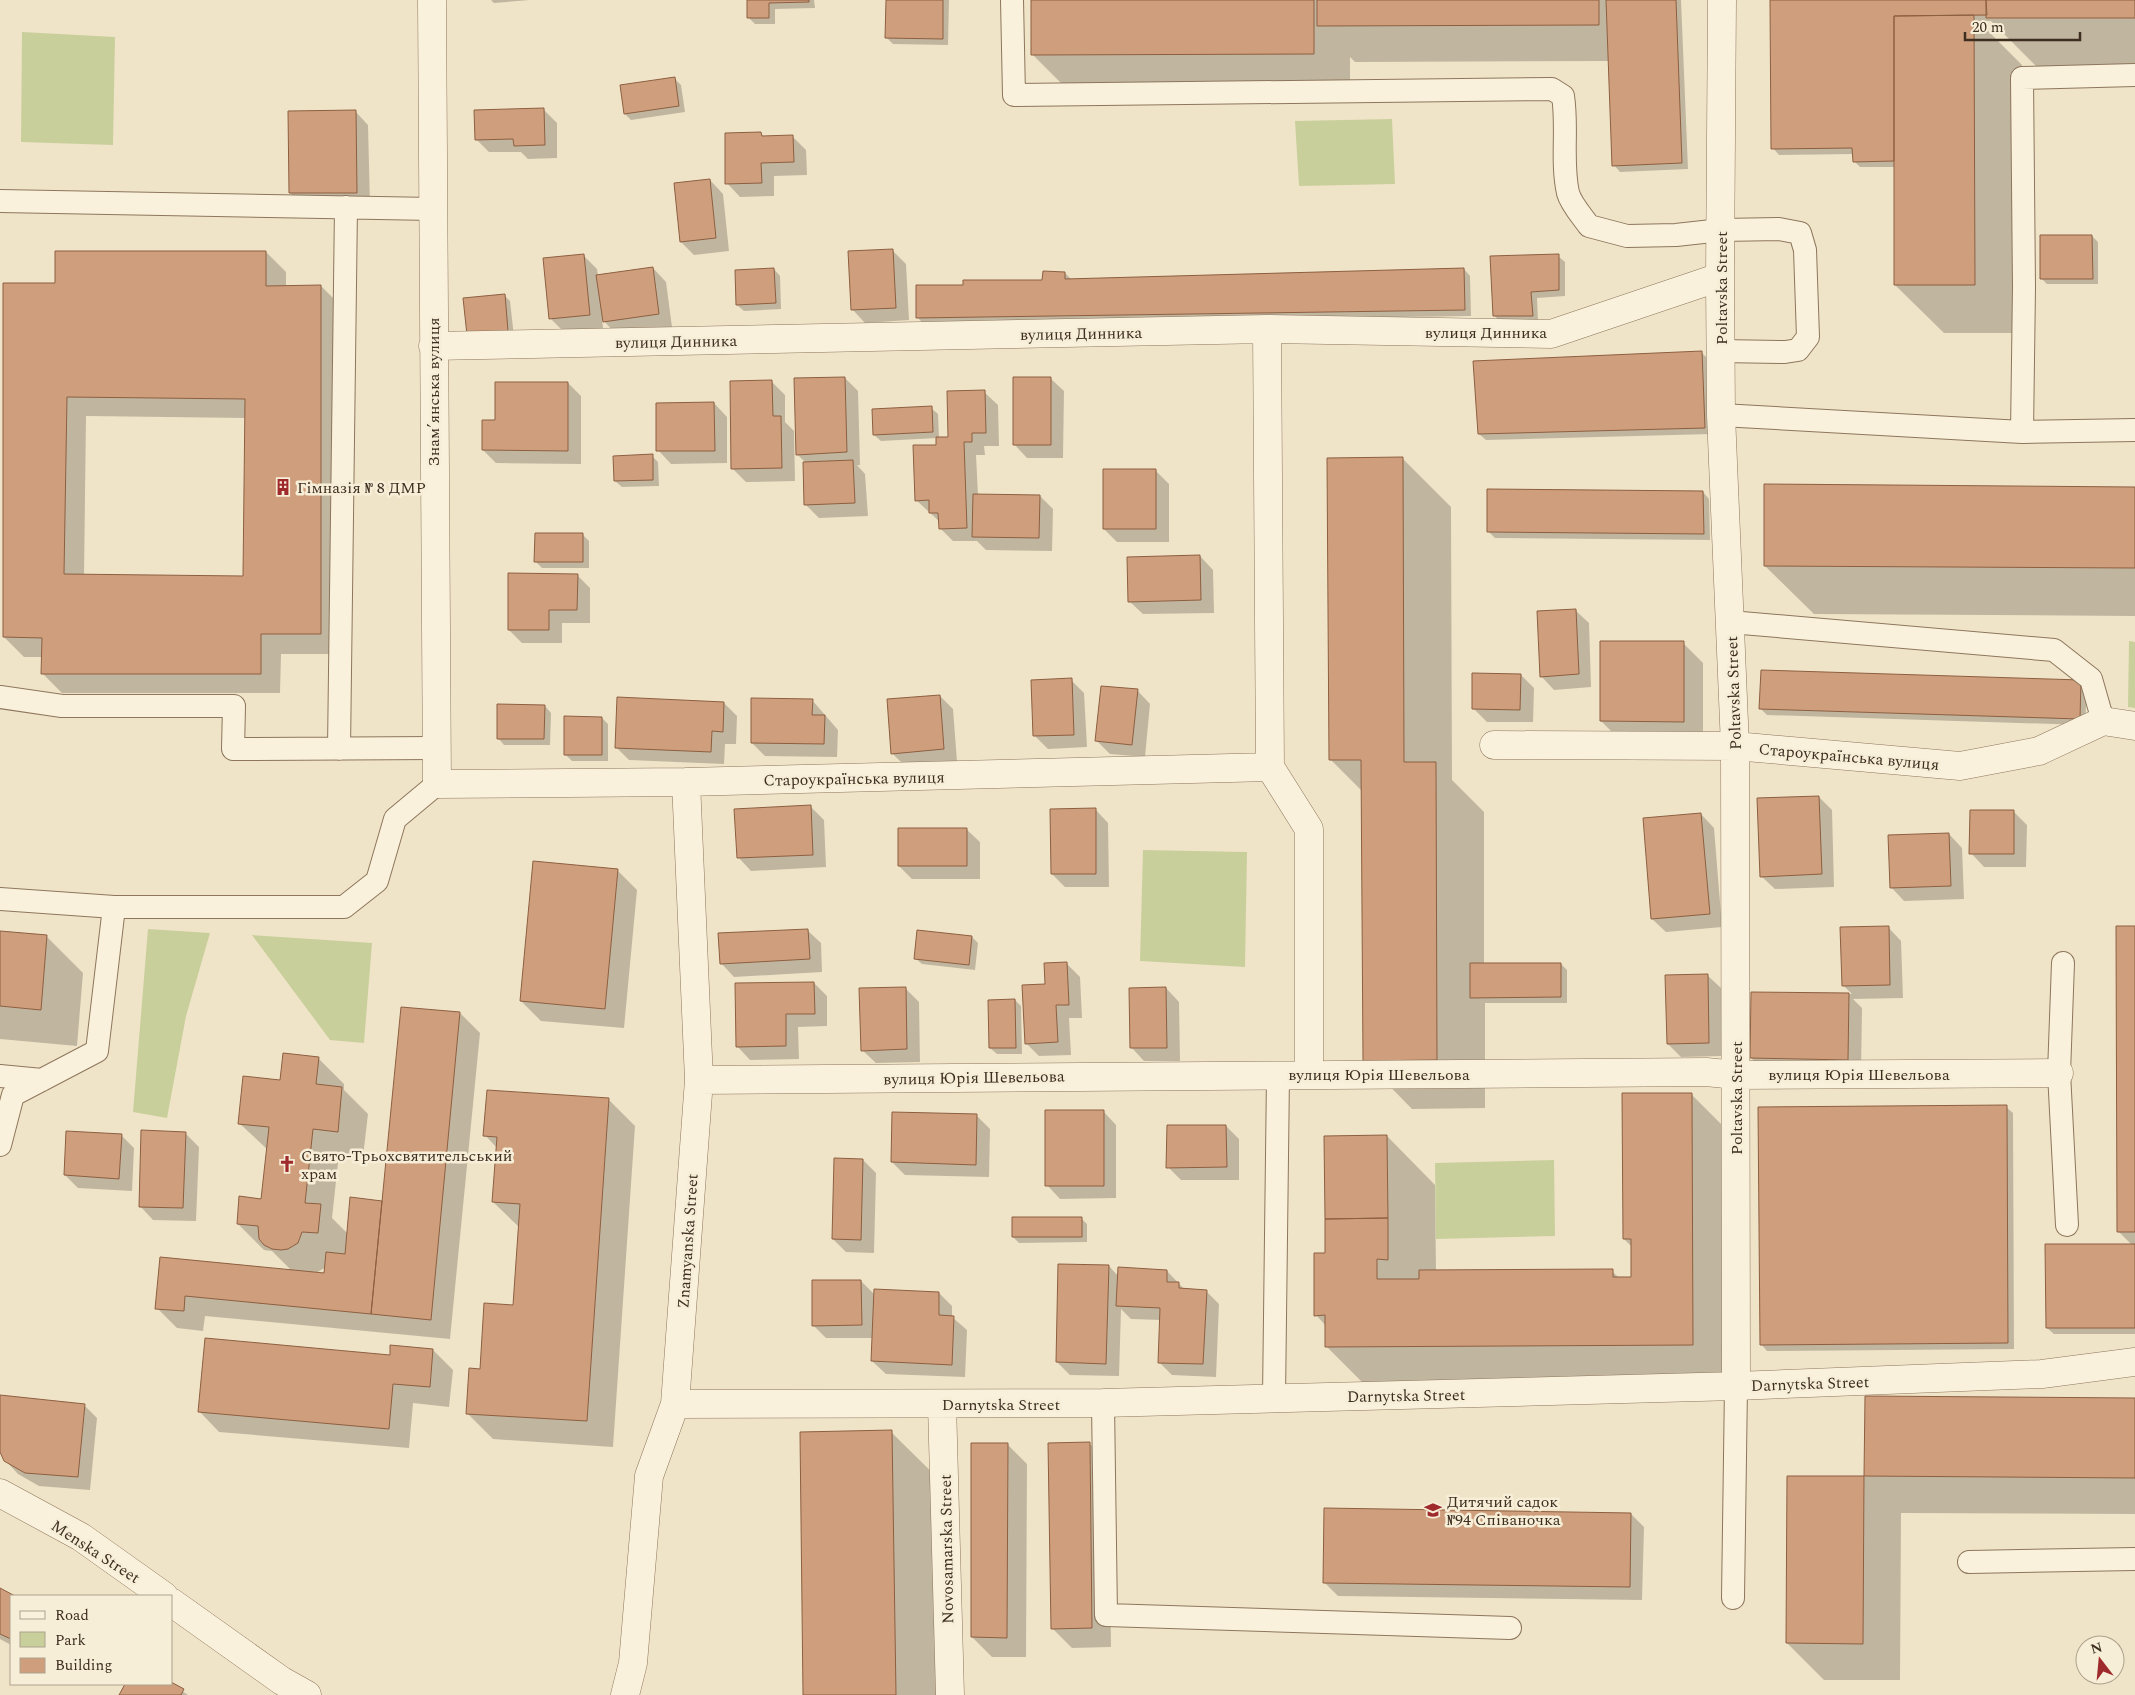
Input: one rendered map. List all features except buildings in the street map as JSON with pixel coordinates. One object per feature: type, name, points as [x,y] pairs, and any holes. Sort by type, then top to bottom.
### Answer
[{"type":"street","name":"Знамʼянська вулиця","points":[[432,0],[437,784]]},
{"type":"street","name":"Poltavska Street","points":[[1722,0],[1720,351],[1735,746],[1736,1386]]},
{"type":"street","name":"вулиця Динника","points":[[433,346],[1266,329],[1551,334],[1720,277]]},
{"type":"street","points":[[1266,329],[1270,768],[1309,829],[1310,1074]]},
{"type":"street","points":[[2103,721],[2135,726]]},
{"type":"street","name":"Староукраїнська вулиця","points":[[1494,745],[1735,746],[1960,766],[2039,751],[2103,721]]},
{"type":"street","name":"Староукраїнська вулиця","points":[[437,784],[686,782],[1270,768]]},
{"type":"street","name":"Znamyanska Street","points":[[625,1695],[633,1662],[649,1476],[675,1404],[699,1080],[686,782]]},
{"type":"street","name":"вулиця Юрія Шевельова","points":[[699,1080],[1310,1074],[1706,1072],[1736,1075],[2059,1073]]},
{"type":"street","name":"Darnytska Street","points":[[675,1404],[1103,1403],[1736,1386],[2042,1374],[2135,1362]]},
{"type":"street","name":"Novosamarska Street","points":[[942,1404],[950,1695]]},
{"type":"street","name":"Menska Street","points":[[0,1493],[82,1537],[163,1595]]},
{"type":"street","points":[[172,1603],[282,1681],[308,1695]]},
{"type":"lane","points":[[1012,0],[1014,95],[1552,89],[1563,96],[1565,110],[1564,149],[1569,194],[1589,226],[1627,236],[1676,235],[1721,230],[1779,229],[1800,233],[1805,250],[1808,337],[1798,350],[1785,352],[1720,351]]},
{"type":"lane","points":[[2022,432],[2024,287],[2022,78],[2135,75]]},
{"type":"lane","points":[[0,201],[433,209]]},
{"type":"lane","points":[[340,749],[346,207]]},
{"type":"lane","points":[[1721,415],[2022,432],[2135,430]]},
{"type":"lane","points":[[1730,622],[2054,650],[2091,680],[2103,721]]},
{"type":"lane","points":[[0,697],[62,706],[234,706],[233,749],[436,748]]},
{"type":"lane","points":[[0,899],[114,907],[344,907],[378,881],[394,819],[437,784]]},
{"type":"lane","points":[[0,1145],[13,1095],[97,1051],[114,907]]},
{"type":"lane","points":[[2062,963],[2059,1073],[2067,1225]]},
{"type":"lane","points":[[1274,1398],[1278,1075]]},
{"type":"lane","points":[[0,1076],[42,1080]]},
{"type":"lane","points":[[1733,1598],[1736,1386]]},
{"type":"lane","points":[[1103,1403],[1106,1615],[1510,1628]]},
{"type":"lane","points":[[1969,1562],[2135,1559]]},
{"type":"green space","points":[[22,32],[115,37],[113,145],[21,142]]},
{"type":"green space","points":[[1392,119],[1395,184],[1299,186],[1295,121]]},
{"type":"green space","points":[[2129,641],[2135,642],[2135,708],[2128,707]]},
{"type":"green space","points":[[1143,850],[1247,852],[1245,967],[1140,961]]},
{"type":"green space","points":[[148,929],[210,933],[186,1016],[167,1118],[133,1112]]},
{"type":"green space","points":[[252,935],[372,943],[364,1043],[330,1040]]},
{"type":"green space","points":[[1554,1160],[1555,1236],[1436,1239],[1435,1163]]},
{"type":"place","name":"Гімназія № 8 ДМР","points":[[283,487]]},
{"type":"place","name":"Свято-Трьохсвятительський храм","points":[[287,1164]]},
{"type":"place","name":"Дитячий садок №94 Співаночка","points":[[1433,1510]]}]
